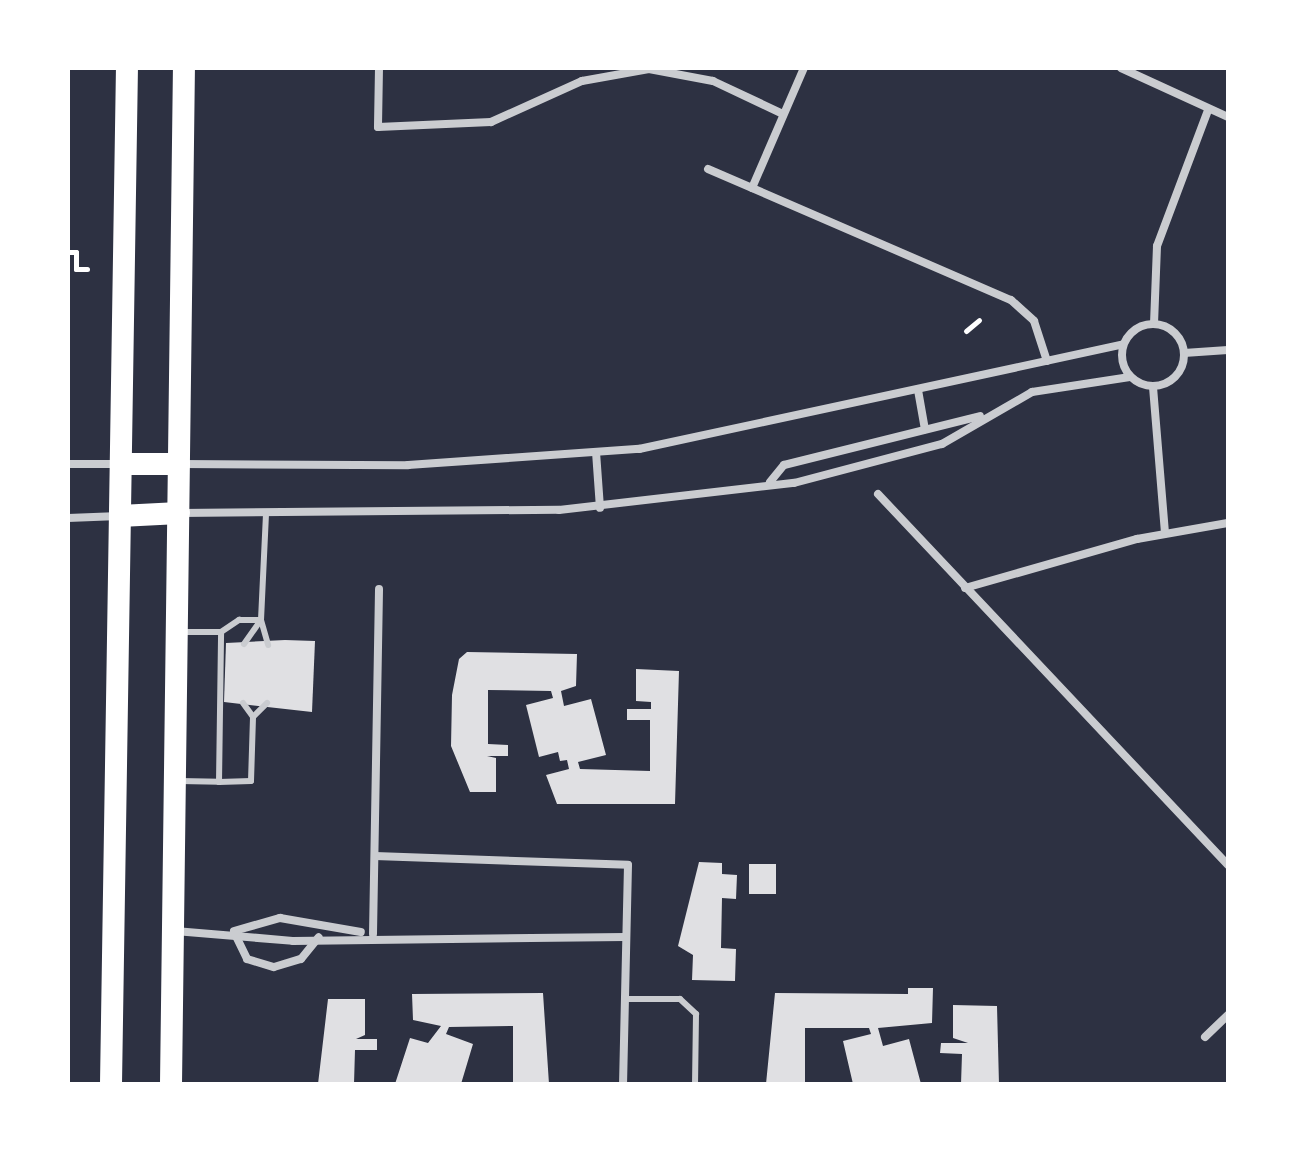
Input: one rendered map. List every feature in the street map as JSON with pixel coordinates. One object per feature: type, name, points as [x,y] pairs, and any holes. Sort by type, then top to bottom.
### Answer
[{"type":"highway","points":[[111,1084],[127,68]]},
{"type":"highway","points":[[171,1084],[184,68]]},
{"type":"highway","points":[[121,464],[179,464]]},
{"type":"highway","points":[[120,516],[179,513]]},
{"type":"street","points":[[379,68],[378,127],[491,122],[582,81],[649,69],[713,81],[783,114]]},
{"type":"street","points":[[752,188],[804,68]]},
{"type":"street","points":[[1121,68],[1228,117]]},
{"type":"street","points":[[1154,324],[1157,246],[1208,110]]},
{"type":"street","points":[[708,169],[1011,300],[1034,321],[1047,361]]},
{"type":"street","points":[[179,464],[347,467],[596,452],[712,438],[1123,344],[1135,329],[1154,324],[1171,330],[1184,353]]},
{"type":"street","points":[[1123,344],[1130,377]]},
{"type":"street","points":[[1184,353],[1228,350]]},
{"type":"street","points":[[179,513],[600,508],[770,482],[794,483],[928,449],[984,416],[1049,387],[1130,377],[1153,387],[1172,380],[1184,353]]},
{"type":"street","points":[[1153,387],[1165,532]]},
{"type":"street","points":[[918,390],[925,429]]},
{"type":"street","points":[[770,482],[784,465],[984,416]]},
{"type":"street","points":[[596,452],[600,508]]},
{"type":"street","points":[[68,464],[121,464]]},
{"type":"street","points":[[878,494],[1228,865]]},
{"type":"street","points":[[68,518],[120,516]]},
{"type":"street","points":[[965,588],[1165,532],[1228,523]]},
{"type":"street","points":[[373,934],[379,589]]},
{"type":"street","points":[[375,856],[628,865],[623,1084]]},
{"type":"street","points":[[234,932],[280,918],[373,934]]},
{"type":"street","points":[[172,930],[319,937],[373,934],[625,937]]},
{"type":"street","points":[[234,932],[247,959],[274,967],[301,959],[319,937]]},
{"type":"street","points":[[1205,1037],[1228,1015]]},
{"type":"lane","points":[[266,513],[261,620],[268,645]]},
{"type":"lane","points":[[177,632],[221,632],[239,620],[261,620]]},
{"type":"lane","points":[[244,644],[261,620]]},
{"type":"lane","points":[[219,782],[221,632]]},
{"type":"lane","points":[[175,780],[251,781],[253,717],[243,703]]},
{"type":"lane","points":[[253,717],[267,703]]},
{"type":"lane","points":[[624,999],[680,999],[696,1014],[695,1084]]},
{"type":"path","points":[[68,252],[76,252],[76,269],[87,269]]},
{"type":"path","points":[[966,331],[979,320]]},
{"type":"building","points":[[315,641],[312,712],[224,702],[226,643]]},
{"type":"building","points":[[467,652],[577,654],[576,686],[561,691],[564,706],[591,699],[606,755],[578,762],[580,769],[650,771],[650,720],[627,720],[627,709],[651,709],[651,702],[636,701],[636,669],[679,671],[675,804],[557,804],[546,775],[569,769],[567,760],[560,761],[558,752],[539,757],[526,705],[553,698],[551,691],[488,690],[488,744],[508,745],[508,756],[487,756],[496,758],[496,792],[470,792],[451,746],[452,695],[459,659]]},
{"type":"building","points":[[699,862],[722,863],[722,874],[737,875],[736,899],[722,898],[721,948],[736,949],[735,981],[692,980],[693,955],[678,946]]},
{"type":"building","points":[[749,864],[776,864],[776,894],[749,894]]},
{"type":"building","points":[[908,988],[933,988],[932,1023],[878,1028],[883,1046],[909,1039],[921,1084],[853,1084],[843,1041],[871,1034],[869,1028],[805,1028],[805,1084],[766,1084],[775,993],[908,994]]},
{"type":"building","points":[[543,993],[549,1084],[513,1084],[513,1026],[449,1027],[446,1034],[473,1044],[461,1084],[395,1084],[410,1038],[428,1043],[441,1026],[413,1020],[412,994]]},
{"type":"building","points":[[328,999],[365,999],[365,1035],[356,1039],[377,1039],[377,1050],[355,1050],[354,1084],[318,1084]]},
{"type":"building","points":[[953,1005],[997,1006],[999,1084],[961,1084],[962,1054],[940,1053],[941,1043],[968,1043],[953,1038]]}]
